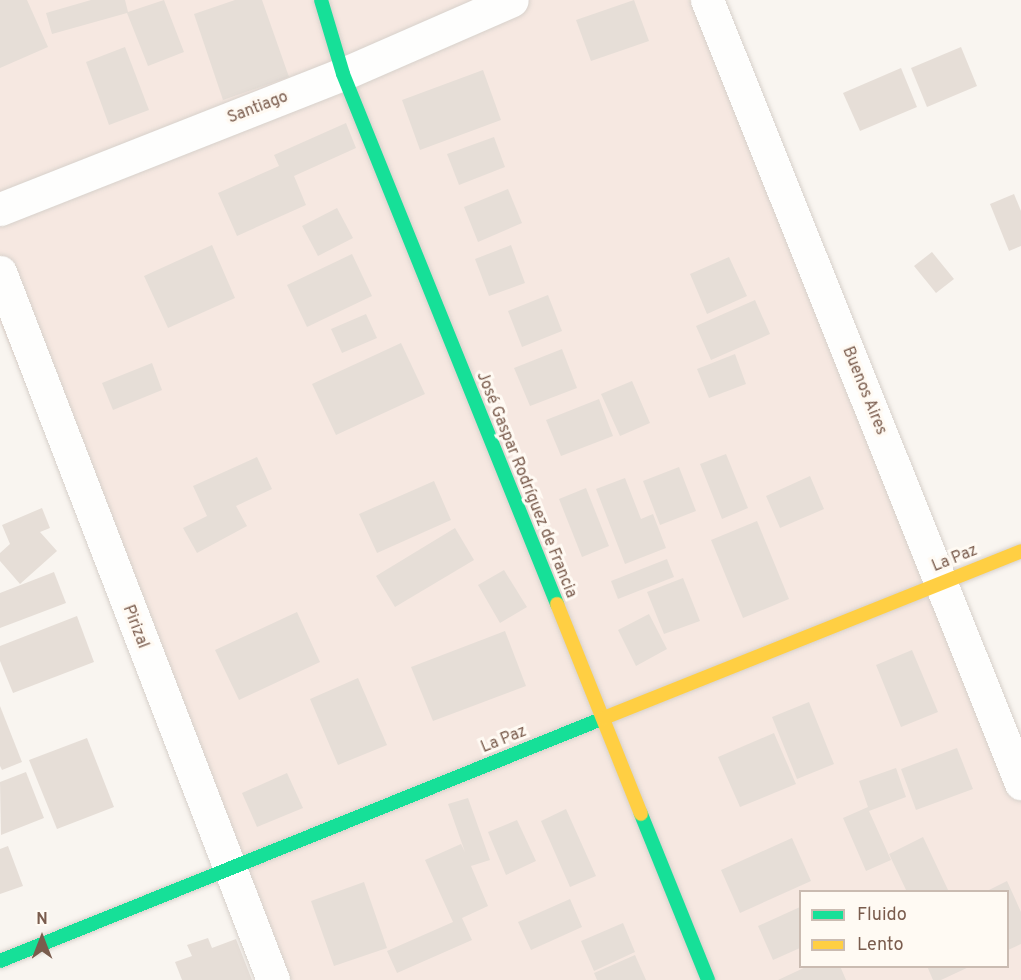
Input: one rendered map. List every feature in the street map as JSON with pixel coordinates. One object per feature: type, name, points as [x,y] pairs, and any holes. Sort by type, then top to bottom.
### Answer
[{"type":"street","name":"José Gaspar Rodríguez de Francia","points":[[321,0],[343,74],[708,980]]},
{"type":"street","name":"Santiago","points":[[0,209],[343,74],[512,0]]},
{"type":"street","name":"Buenos Aires","points":[[707,0],[1021,783]]},
{"type":"street","name":"Pirizal","points":[[0,273],[227,869],[273,980]]},
{"type":"street","name":"La Paz","points":[[0,961],[1021,551]]},
{"type":"shaded area","points":[[0,0],[721,0],[1021,764],[1021,980],[272,980],[0,323]]},
{"type":"building","points":[[0,0],[27,0],[48,47],[0,68]]},
{"type":"building","points":[[91,0],[125,0],[128,12],[164,0],[184,52],[148,66],[127,13],[52,34],[46,13]]},
{"type":"building","points":[[235,0],[262,0],[289,77],[223,100],[194,14]]},
{"type":"building","points":[[634,0],[649,41],[591,61],[576,20]]},
{"type":"building","points":[[125,47],[149,110],[109,125],[86,62]]},
{"type":"building","points":[[961,47],[977,86],[927,107],[911,68]]},
{"type":"building","points":[[901,68],[917,107],[860,131],[843,93]]},
{"type":"building","points":[[483,70],[501,120],[420,150],[402,100]]},
{"type":"building","points":[[346,123],[356,148],[294,176],[306,205],[237,236],[218,193],[279,166],[274,155]]},
{"type":"building","points":[[494,137],[505,167],[459,185],[447,154]]},
{"type":"building","points":[[508,189],[522,223],[478,242],[464,207]]},
{"type":"building","points":[[1014,194],[1021,211],[1021,246],[1009,251],[990,204]]},
{"type":"building","points":[[337,208],[353,238],[318,256],[302,226]]},
{"type":"building","points":[[212,245],[235,298],[168,328],[144,276]]},
{"type":"building","points":[[511,245],[525,283],[489,296],[475,259]]},
{"type":"building","points":[[932,252],[954,279],[936,293],[914,266]]},
{"type":"building","points":[[352,254],[372,296],[307,327],[287,285]]},
{"type":"building","points":[[729,257],[747,296],[707,314],[690,274]]},
{"type":"building","points":[[548,295],[562,331],[522,347],[508,311]]},
{"type":"building","points":[[755,300],[770,334],[711,360],[696,326]]},
{"type":"building","points":[[366,314],[377,338],[342,353],[331,329]]},
{"type":"building","points":[[401,343],[425,394],[336,435],[312,384]]},
{"type":"building","points":[[562,349],[577,388],[530,406],[514,368]]},
{"type":"building","points":[[735,354],[746,384],[709,398],[697,369]]},
{"type":"building","points":[[152,363],[162,390],[113,410],[102,383]]},
{"type":"building","points":[[632,381],[650,423],[620,436],[601,394]]},
{"type":"building","points":[[599,399],[613,436],[561,456],[546,420]]},
{"type":"building","points":[[726,454],[748,508],[722,519],[700,464]]},
{"type":"building","points":[[257,457],[272,489],[236,506],[247,526],[197,553],[183,528],[207,516],[193,486]]},
{"type":"building","points":[[679,467],[696,511],[660,525],[643,481]]},
{"type":"building","points":[[810,476],[824,509],[780,528],[766,496]]},
{"type":"building","points":[[625,478],[641,519],[653,514],[666,548],[625,564],[596,489]]},
{"type":"building","points":[[434,481],[451,520],[377,553],[359,514]]},
{"type":"building","points":[[586,488],[609,546],[582,557],[559,499]]},
{"type":"building","points":[[42,508],[50,528],[40,532],[57,551],[20,584],[0,561],[0,553],[10,544],[2,525]]},
{"type":"building","points":[[757,521],[789,599],[743,618],[711,540]]},
{"type":"building","points":[[455,528],[474,560],[395,607],[376,576]]},
{"type":"building","points":[[667,559],[674,577],[618,599],[611,581]]},
{"type":"building","points":[[504,570],[527,607],[500,623],[478,585]]},
{"type":"building","points":[[54,572],[66,603],[0,628],[0,593]]},
{"type":"building","points":[[683,578],[700,621],[664,634],[647,592]]},
{"type":"building","points":[[297,612],[320,662],[239,700],[215,650]]},
{"type":"building","points":[[649,614],[667,649],[636,666],[618,630]]},
{"type":"building","points":[[77,616],[94,662],[13,693],[0,661],[0,646]]},
{"type":"building","points":[[505,631],[526,686],[433,721],[411,667]]},
{"type":"building","points":[[912,650],[938,712],[901,727],[876,665]]},
{"type":"building","points":[[358,678],[387,745],[338,765],[310,699]]},
{"type":"building","points":[[809,702],[834,764],[797,779],[772,717]]},
{"type":"building","points":[[0,706],[22,762],[2,770],[0,766]]},
{"type":"building","points":[[774,733],[796,784],[740,807],[718,757]]},
{"type":"building","points":[[87,738],[114,807],[57,829],[29,760]]},
{"type":"building","points":[[957,748],[973,789],[916,810],[901,769]]},
{"type":"building","points":[[896,768],[906,797],[869,811],[891,860],[866,871],[843,818],[868,807],[859,781]]},
{"type":"building","points":[[26,772],[44,818],[1,835],[0,782]]},
{"type":"building","points":[[287,773],[303,808],[257,827],[242,793]]},
{"type":"building","points":[[468,798],[490,860],[471,866],[488,906],[462,918],[472,940],[397,973],[387,951],[453,922],[425,860],[461,844],[465,852],[448,804]]},
{"type":"building","points":[[566,809],[596,876],[570,887],[541,821]]},
{"type":"building","points":[[517,820],[536,861],[506,875],[488,832]]},
{"type":"building","points":[[923,837],[948,890],[906,890],[889,854]]},
{"type":"building","points":[[792,838],[811,881],[740,913],[721,870]]},
{"type":"building","points":[[8,846],[23,886],[0,894],[0,849]]},
{"type":"building","points":[[1007,881],[1021,912],[1021,944],[1009,950],[1009,890],[989,890]]},
{"type":"building","points":[[364,882],[387,948],[334,966],[311,901]]},
{"type":"building","points":[[570,899],[582,927],[531,950],[518,922]]},
{"type":"building","points":[[799,907],[799,948],[773,960],[758,926]]},
{"type":"building","points":[[623,923],[635,952],[594,971],[581,941]]},
{"type":"building","points":[[208,938],[212,948],[236,939],[252,980],[182,980],[175,962],[192,956],[187,945]]},
{"type":"building","points":[[635,955],[646,980],[597,980],[594,973]]},
{"type":"building","points":[[804,968],[841,968],[846,980],[778,980]]},
{"type":"building","points":[[928,968],[967,968],[941,980],[933,980]]},
{"type":"traffic: fast","points":[[321,0],[343,74],[557,604]]},
{"type":"traffic: fast","points":[[0,961],[604,718]]},
{"type":"traffic: fast","points":[[641,814],[708,980]]},
{"type":"traffic: slow","points":[[604,718],[1021,551]]},
{"type":"traffic: slow","points":[[557,604],[641,814]]}]
